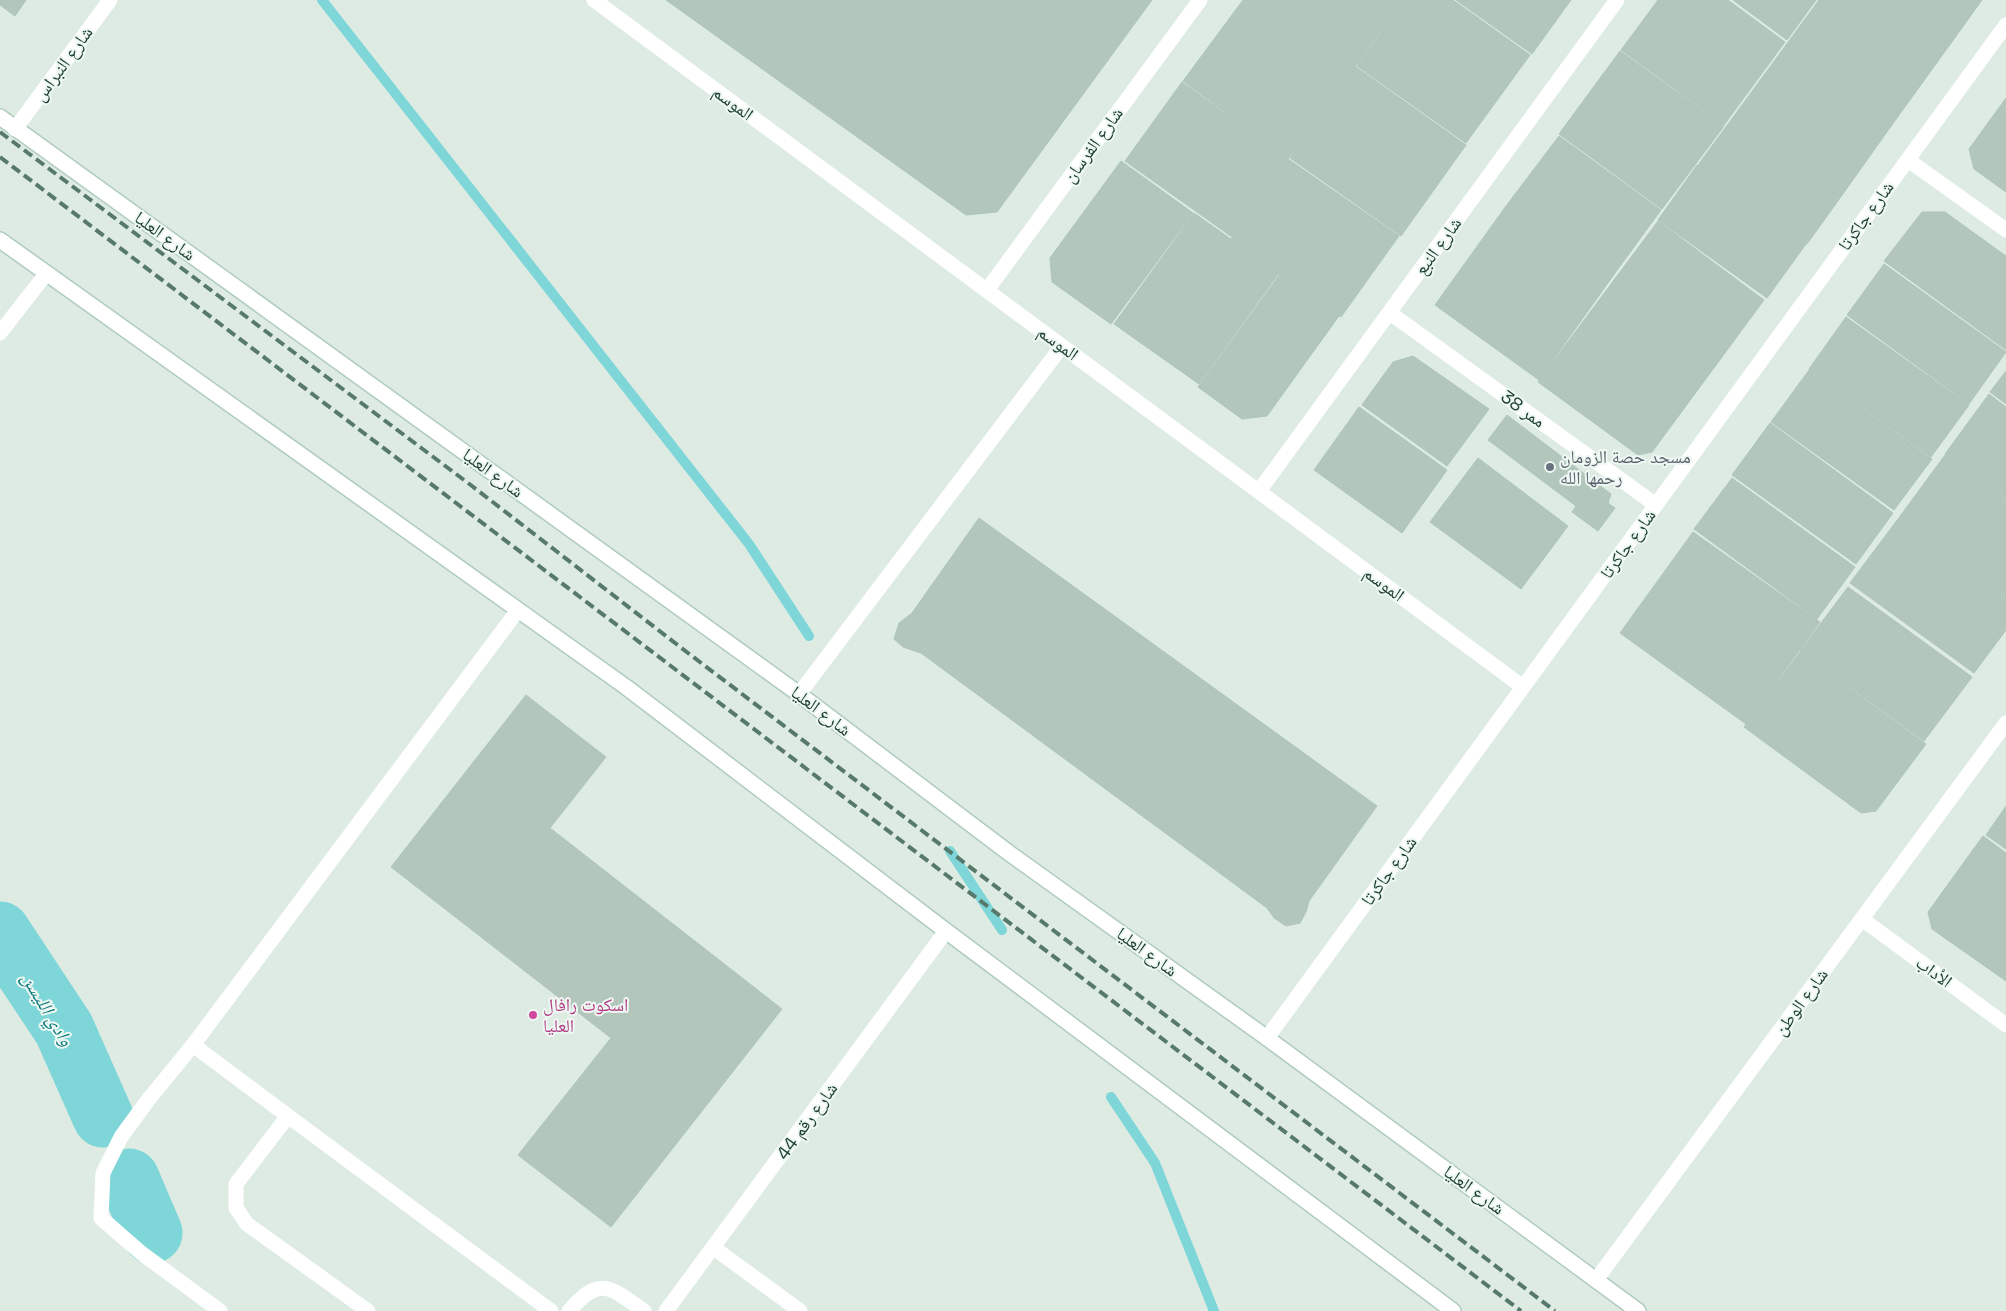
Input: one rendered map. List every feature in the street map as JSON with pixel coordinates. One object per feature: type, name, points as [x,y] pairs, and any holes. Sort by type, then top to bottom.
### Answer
[{"type":"street","name":"شارع النبراس","points":[[16,129],[110,0]]},
{"type":"street","name":"الموسم","points":[[594,0],[1524,687]]},
{"type":"street","name":"شارع الفرسان","points":[[987,290],[1200,0]]},
{"type":"street","name":"شارع النبع","points":[[1258,491],[1617,0]]},
{"type":"street","name":"شارع جاكرتا","points":[[1267,1038],[2006,25]]},
{"type":"street","name":"شارع العليا","points":[[0,117],[799,694],[1010,853],[1267,1038],[1638,1311]]},
{"type":"street","points":[[1908,160],[2006,230]]},
{"type":"street","points":[[0,240],[626,687],[946,931],[1453,1311]]},
{"type":"street","points":[[0,333],[46,274]]},
{"type":"street","name":"ممر 38","points":[[1390,313],[1656,505]]},
{"type":"street","points":[[799,694],[1062,346]]},
{"type":"street","points":[[220,1311],[140,1252],[101,1218],[103,1173],[121,1137],[148,1100],[193,1045],[518,610]]},
{"type":"street","name":"شارع الوطن","points":[[1596,1280],[2006,723]]},
{"type":"street","name":"الأداب","points":[[1862,918],[2006,1025]]},
{"type":"street","name":"شارع رقم 44","points":[[666,1311],[946,931]]},
{"type":"street","points":[[193,1045],[551,1311]]},
{"type":"street","points":[[288,1116],[236,1184],[236,1208],[247,1224],[368,1311]]},
{"type":"street","points":[[714,1248],[800,1311]]},
{"type":"street","points":[[569,1311],[579,1300],[595,1289],[610,1288],[644,1311]]},
{"type":"building","points":[[0,0],[26,0],[15,16],[0,5]]},
{"type":"building","points":[[666,0],[1152,0],[997,212],[966,215]]},
{"type":"building","points":[[1243,0],[1261,0],[1356,67],[1288,159],[1183,81]]},
{"type":"building","points":[[1262,0],[1404,0],[1355,67]]},
{"type":"building","points":[[1405,0],[1453,0],[1530,55],[1466,143],[1357,66]]},
{"type":"building","points":[[1456,0],[1571,0],[1532,54]]},
{"type":"building","points":[[1658,0],[1728,0],[1785,42],[1724,125],[1621,50]]},
{"type":"building","points":[[1733,0],[1816,0],[1787,40]]},
{"type":"building","points":[[1819,0],[1914,0],[1959,32],[1894,122],[1786,45]]},
{"type":"building","points":[[1914,0],[1982,0],[1959,32]]},
{"type":"building","points":[[1786,45],[1894,122],[1840,198],[1731,120]]},
{"type":"building","points":[[1620,51],[1724,126],[1662,209],[1559,134]]},
{"type":"building","points":[[1356,67],[1466,145],[1401,236],[1290,158]]},
{"type":"building","points":[[1182,82],[1288,159],[1232,237],[1125,161]]},
{"type":"building","points":[[2006,98],[2006,192],[1974,169],[1969,149]]},
{"type":"building","points":[[1731,120],[1840,198],[1807,244],[1698,165]]},
{"type":"building","points":[[1559,136],[1661,210],[1610,280],[1506,206]]},
{"type":"building","points":[[1288,159],[1399,236],[1341,317],[1231,239]]},
{"type":"building","points":[[1121,161],[1193,213],[1111,324],[1052,282],[1050,258]]},
{"type":"building","points":[[1697,165],[1806,244],[1767,298],[1658,220]]},
{"type":"building","points":[[1506,206],[1610,280],[1539,380],[1435,305]]},
{"type":"building","points":[[1922,212],[1945,212],[2006,256],[2006,350],[1884,261]]},
{"type":"building","points":[[1194,213],[1279,273],[1199,384],[1114,324]]},
{"type":"building","points":[[1658,221],[1764,300],[1652,452],[1638,455],[1538,382]]},
{"type":"building","points":[[1884,264],[2006,352],[1969,404],[1847,315]]},
{"type":"building","points":[[1280,274],[1339,316],[1267,416],[1242,419],[1198,387]]},
{"type":"building","points":[[1846,317],[1969,405],[1931,457],[1809,369]]},
{"type":"building","points":[[1413,356],[1489,409],[1447,466],[1362,405],[1393,362]]},
{"type":"building","points":[[1809,370],[1932,459],[1894,510],[1771,422]]},
{"type":"building","points":[[2006,371],[2006,404],[1990,392]]},
{"type":"building","points":[[1989,394],[2006,407],[2006,498],[1945,454]]},
{"type":"building","points":[[1359,407],[1447,470],[1402,533],[1314,470]]},
{"type":"building","name":"مسجد حصة الزومان رحمها الله","points":[[1507,415],[1611,494],[1608,503],[1615,508],[1598,531],[1572,512],[1576,506],[1488,440]]},
{"type":"building","points":[[1770,423],[1893,513],[1856,564],[1732,475]]},
{"type":"building","points":[[1945,455],[2006,499],[2006,597],[1898,519]]},
{"type":"building","points":[[1478,458],[1568,526],[1521,589],[1430,522]]},
{"type":"building","points":[[1732,478],[1855,567],[1817,619],[1694,529]]},
{"type":"building","points":[[979,518],[1377,806],[1309,901],[1300,923],[1286,926],[1274,918],[1267,908],[921,653],[903,647],[894,639],[899,623],[912,613]]},
{"type":"building","points":[[1898,519],[2006,598],[2006,630],[1974,673],[1850,583]]},
{"type":"building","points":[[1693,532],[1820,622],[1746,724],[1620,633]]},
{"type":"building","points":[[1848,587],[1972,677],[1924,741],[1800,651]]},
{"type":"building","points":[[1800,652],[1926,744],[1876,811],[1861,813],[1744,727]]},
{"type":"building","points":[[526,695],[606,757],[550,828],[782,1009],[611,1227],[518,1155],[611,1038],[391,867]]},
{"type":"building","points":[[2006,806],[2006,849],[1986,835]]},
{"type":"building","points":[[1983,836],[2006,853],[2006,981],[1932,929],[1928,912]]},
{"type":"waterway","points":[[322,0],[749,544],[809,636]]},
{"type":"waterway","points":[[950,851],[1002,930]]},
{"type":"waterway","name":"وادي الليسن","points":[[0,932],[64,1029],[103,1117]]},
{"type":"waterway","points":[[1111,1097],[1155,1163],[1214,1311]]},
{"type":"waterway","name":"وادي الليسن","points":[[129,1179],[152,1233]]},
{"type":"railway","points":[[0,132],[472,486],[688,653],[1555,1311]]},
{"type":"railway","points":[[0,157],[1521,1311]]},
{"type":"place","name":"مسجد حصة الزومان رحمها الله","points":[[1550,467]]},
{"type":"place","name":"اسكوت رافال العليا","points":[[533,1015]]}]
